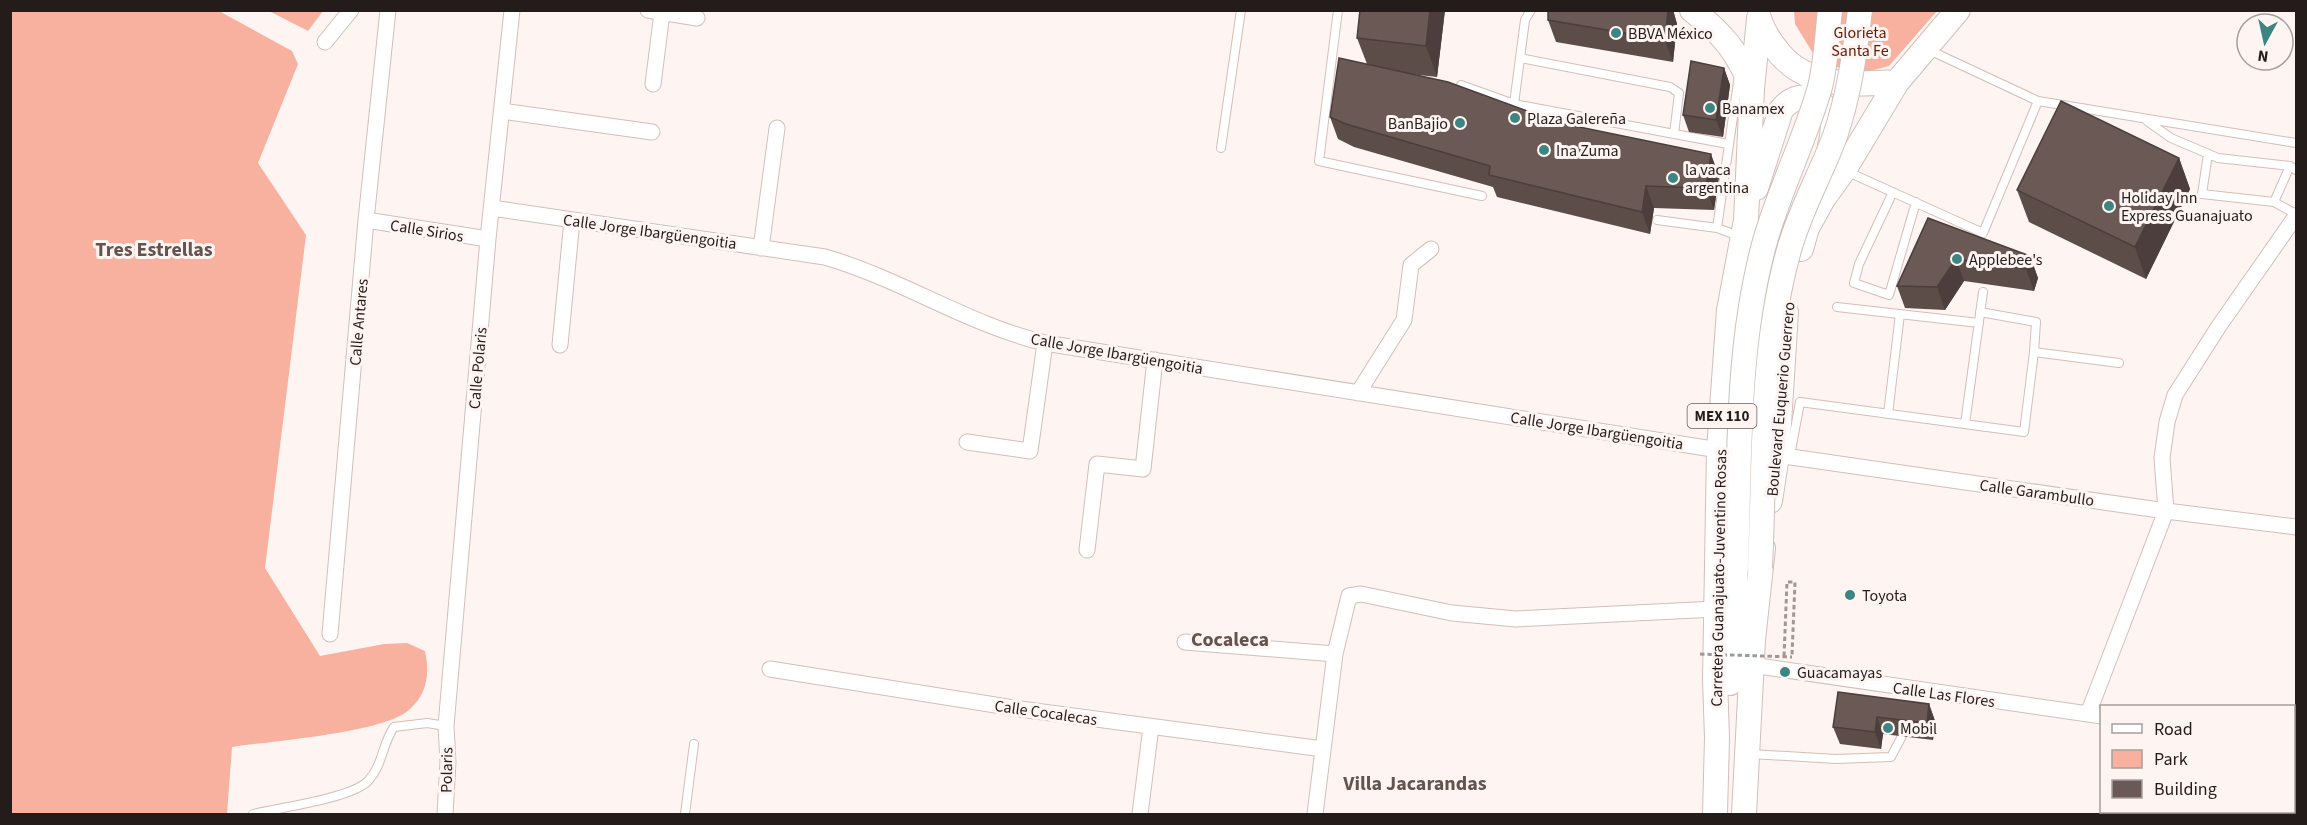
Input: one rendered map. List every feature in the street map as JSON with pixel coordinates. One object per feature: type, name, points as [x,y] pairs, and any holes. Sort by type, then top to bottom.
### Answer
[{"type":"main road","points":[[1692,10],[1728,43],[1741,62],[1752,89]]},
{"type":"main road","points":[[1717,738],[1729,705],[1737,566],[1743,362],[1751,304],[1765,241],[1821,84],[1830,10]]},
{"type":"main road","points":[[1760,568],[1768,365],[1776,309],[1789,248],[1834,137],[1847,96],[1860,10]]},
{"type":"main road","name":"MEX 110","points":[[1758,15],[1768,39],[1787,62],[1812,77],[1848,84],[1897,82],[1958,10]]},
{"type":"main road","name":"Carretera Guanajuato-Juventino Rosas","points":[[1715,814],[1719,450],[1729,310],[1745,229],[1758,15]]},
{"type":"main road","name":"Boulevard Euquerio Guerrero","points":[[1744,814],[1746,754],[1760,568],[1784,455],[1785,320],[1796,265],[1807,228],[1823,199],[1844,170],[1897,82]]},
{"type":"main road","points":[[1745,229],[1781,110],[1788,101],[1796,97],[1807,97],[1820,102],[1826,108],[1833,129],[1821,171],[1798,231],[1796,265]]},
{"type":"street","points":[[325,42],[351,10]]},
{"type":"street","name":"Calle Antares","points":[[330,634],[366,220],[388,10]]},
{"type":"street","name":"Calle Polaris","points":[[446,726],[488,239],[512,10]]},
{"type":"street","points":[[653,84],[655,12],[697,18]]},
{"type":"street","points":[[502,111],[652,132]]},
{"type":"street","points":[[761,248],[777,128]]},
{"type":"street","name":"Calle Jorge Ibargüengoitia","points":[[492,208],[825,257],[858,267],[1016,336],[1046,342],[1719,450]]},
{"type":"street","points":[[2095,715],[2166,512],[2162,458],[2167,422],[2175,395],[2219,326],[2296,218]]},
{"type":"street","name":"Calle Sirios","points":[[366,220],[488,239]]},
{"type":"street","points":[[560,345],[572,220]]},
{"type":"street","points":[[1358,393],[1404,320],[1411,265],[1431,249]]},
{"type":"street","points":[[967,442],[1030,452],[1046,342]]},
{"type":"street","points":[[1087,550],[1097,464],[1143,469],[1155,360]]},
{"type":"street","name":"Calle Garambullo","points":[[1784,455],[2166,512],[2296,527]]},
{"type":"street","points":[[1315,814],[1335,654],[1349,596],[1361,594],[1452,613],[1516,619],[1716,609]]},
{"type":"street","points":[[1185,642],[1335,654]]},
{"type":"street","name":"Calle Las Flores","points":[[1752,665],[1788,664],[1907,694],[2095,715]]},
{"type":"street","name":"Calle Cocalecas","points":[[770,669],[1020,709],[1323,749]]},
{"type":"street","name":"Polaris","points":[[445,814],[448,762],[446,726]]},
{"type":"street","points":[[1140,814],[1151,727]]},
{"type":"lane","points":[[1221,148],[1241,10]]},
{"type":"lane","points":[[1338,10],[1319,161],[1482,196]]},
{"type":"lane","points":[[1521,10],[1525,20]]},
{"type":"lane","points":[[1514,104],[1525,20],[1531,10]]},
{"type":"lane","points":[[1926,49],[2038,101],[2296,142]]},
{"type":"lane","points":[[1520,58],[1670,87],[1679,93],[1674,134]]},
{"type":"lane","points":[[1717,228],[1741,62]]},
{"type":"lane","points":[[1461,85],[1514,104],[1728,144]]},
{"type":"lane","points":[[1844,170],[1983,233],[2038,101]]},
{"type":"lane","points":[[2144,118],[2171,138],[2218,158],[2293,168],[2274,202]]},
{"type":"lane","points":[[2208,154],[2202,194],[2274,202],[2296,218]]},
{"type":"lane","points":[[1893,192],[1859,264],[1854,283],[1889,295],[1916,202]]},
{"type":"lane","points":[[1657,220],[1717,228],[1745,229]]},
{"type":"lane","points":[[1965,424],[1983,292]]},
{"type":"lane","points":[[1837,307],[1979,323]]},
{"type":"lane","points":[[1784,455],[1800,402],[2024,432],[2036,322],[1980,312]]},
{"type":"lane","points":[[1888,414],[1900,314]]},
{"type":"lane","points":[[2034,352],[2119,363]]},
{"type":"lane","points":[[253,814],[353,792],[368,782],[379,766],[386,739],[394,727],[427,723],[446,726]]},
{"type":"lane","points":[[1746,754],[1836,759],[1891,757],[1902,736]]},
{"type":"lane","points":[[685,814],[694,744]]},
{"type":"path","points":[[1787,582],[1795,582],[1788,664],[1787,582]]},
{"type":"path","points":[[1700,654],[1788,664]]},
{"type":"green space","points":[[323,10],[308,31],[269,11]]},
{"type":"green space","points":[[10,11],[219,11],[292,51],[298,64],[258,163],[306,235],[265,568],[320,656],[384,644],[407,643],[425,651],[427,676],[420,697],[415,704],[396,718],[352,730],[232,747],[227,814],[11,814]]},
{"type":"green space","name":"Glorieta Santa Fe","points":[[1794,11],[1937,11],[1889,66],[1862,73],[1819,63],[1795,24]]},
{"type":"building","points":[[1360,10],[1430,10],[1426,46],[1357,38]]},
{"type":"building","points":[[1548,10],[1668,10],[1665,40],[1548,20]]},
{"type":"building","points":[[1339,58],[1448,82],[1560,123],[1711,154],[1706,188],[1646,186],[1642,212],[1489,175],[1490,166],[1346,124],[1330,117]]},
{"type":"building","points":[[1691,61],[1724,68],[1716,120],[1683,115]]},
{"type":"building","name":"Holiday Inn Express Guanajuato","points":[[2061,101],[2179,158],[2135,247],[2017,190]]},
{"type":"building","points":[[1928,218],[2030,256],[2026,269],[1956,259],[1937,287],[1897,286]]},
{"type":"building","points":[[1838,692],[1929,704],[1927,723],[1877,717],[1875,732],[1833,727]]},
{"type":"place","name":"BBVA México","points":[[1616,33]]},
{"type":"place","name":"Banamex","points":[[1710,108]]},
{"type":"place","name":"Plaza Galereña","points":[[1515,118]]},
{"type":"place","name":"BanBajio","points":[[1460,123]]},
{"type":"place","name":"Ina Zuma","points":[[1544,150]]},
{"type":"place","name":"la vaca argentina","points":[[1673,178]]},
{"type":"place","name":"Holiday Inn Express Guanajuato","points":[[2109,206]]},
{"type":"place","name":"Applebee's","points":[[1957,259]]},
{"type":"place","name":"Toyota","points":[[1850,595]]},
{"type":"place","name":"Guacamayas","points":[[1785,672]]},
{"type":"place","name":"Mobil","points":[[1888,728]]},
{"type":"district","name":"Tres Estrellas","points":[[154,249]]},
{"type":"district","name":"Cocaleca","points":[[1230,639]]},
{"type":"district","name":"Villa Jacarandas","points":[[1415,783]]}]
